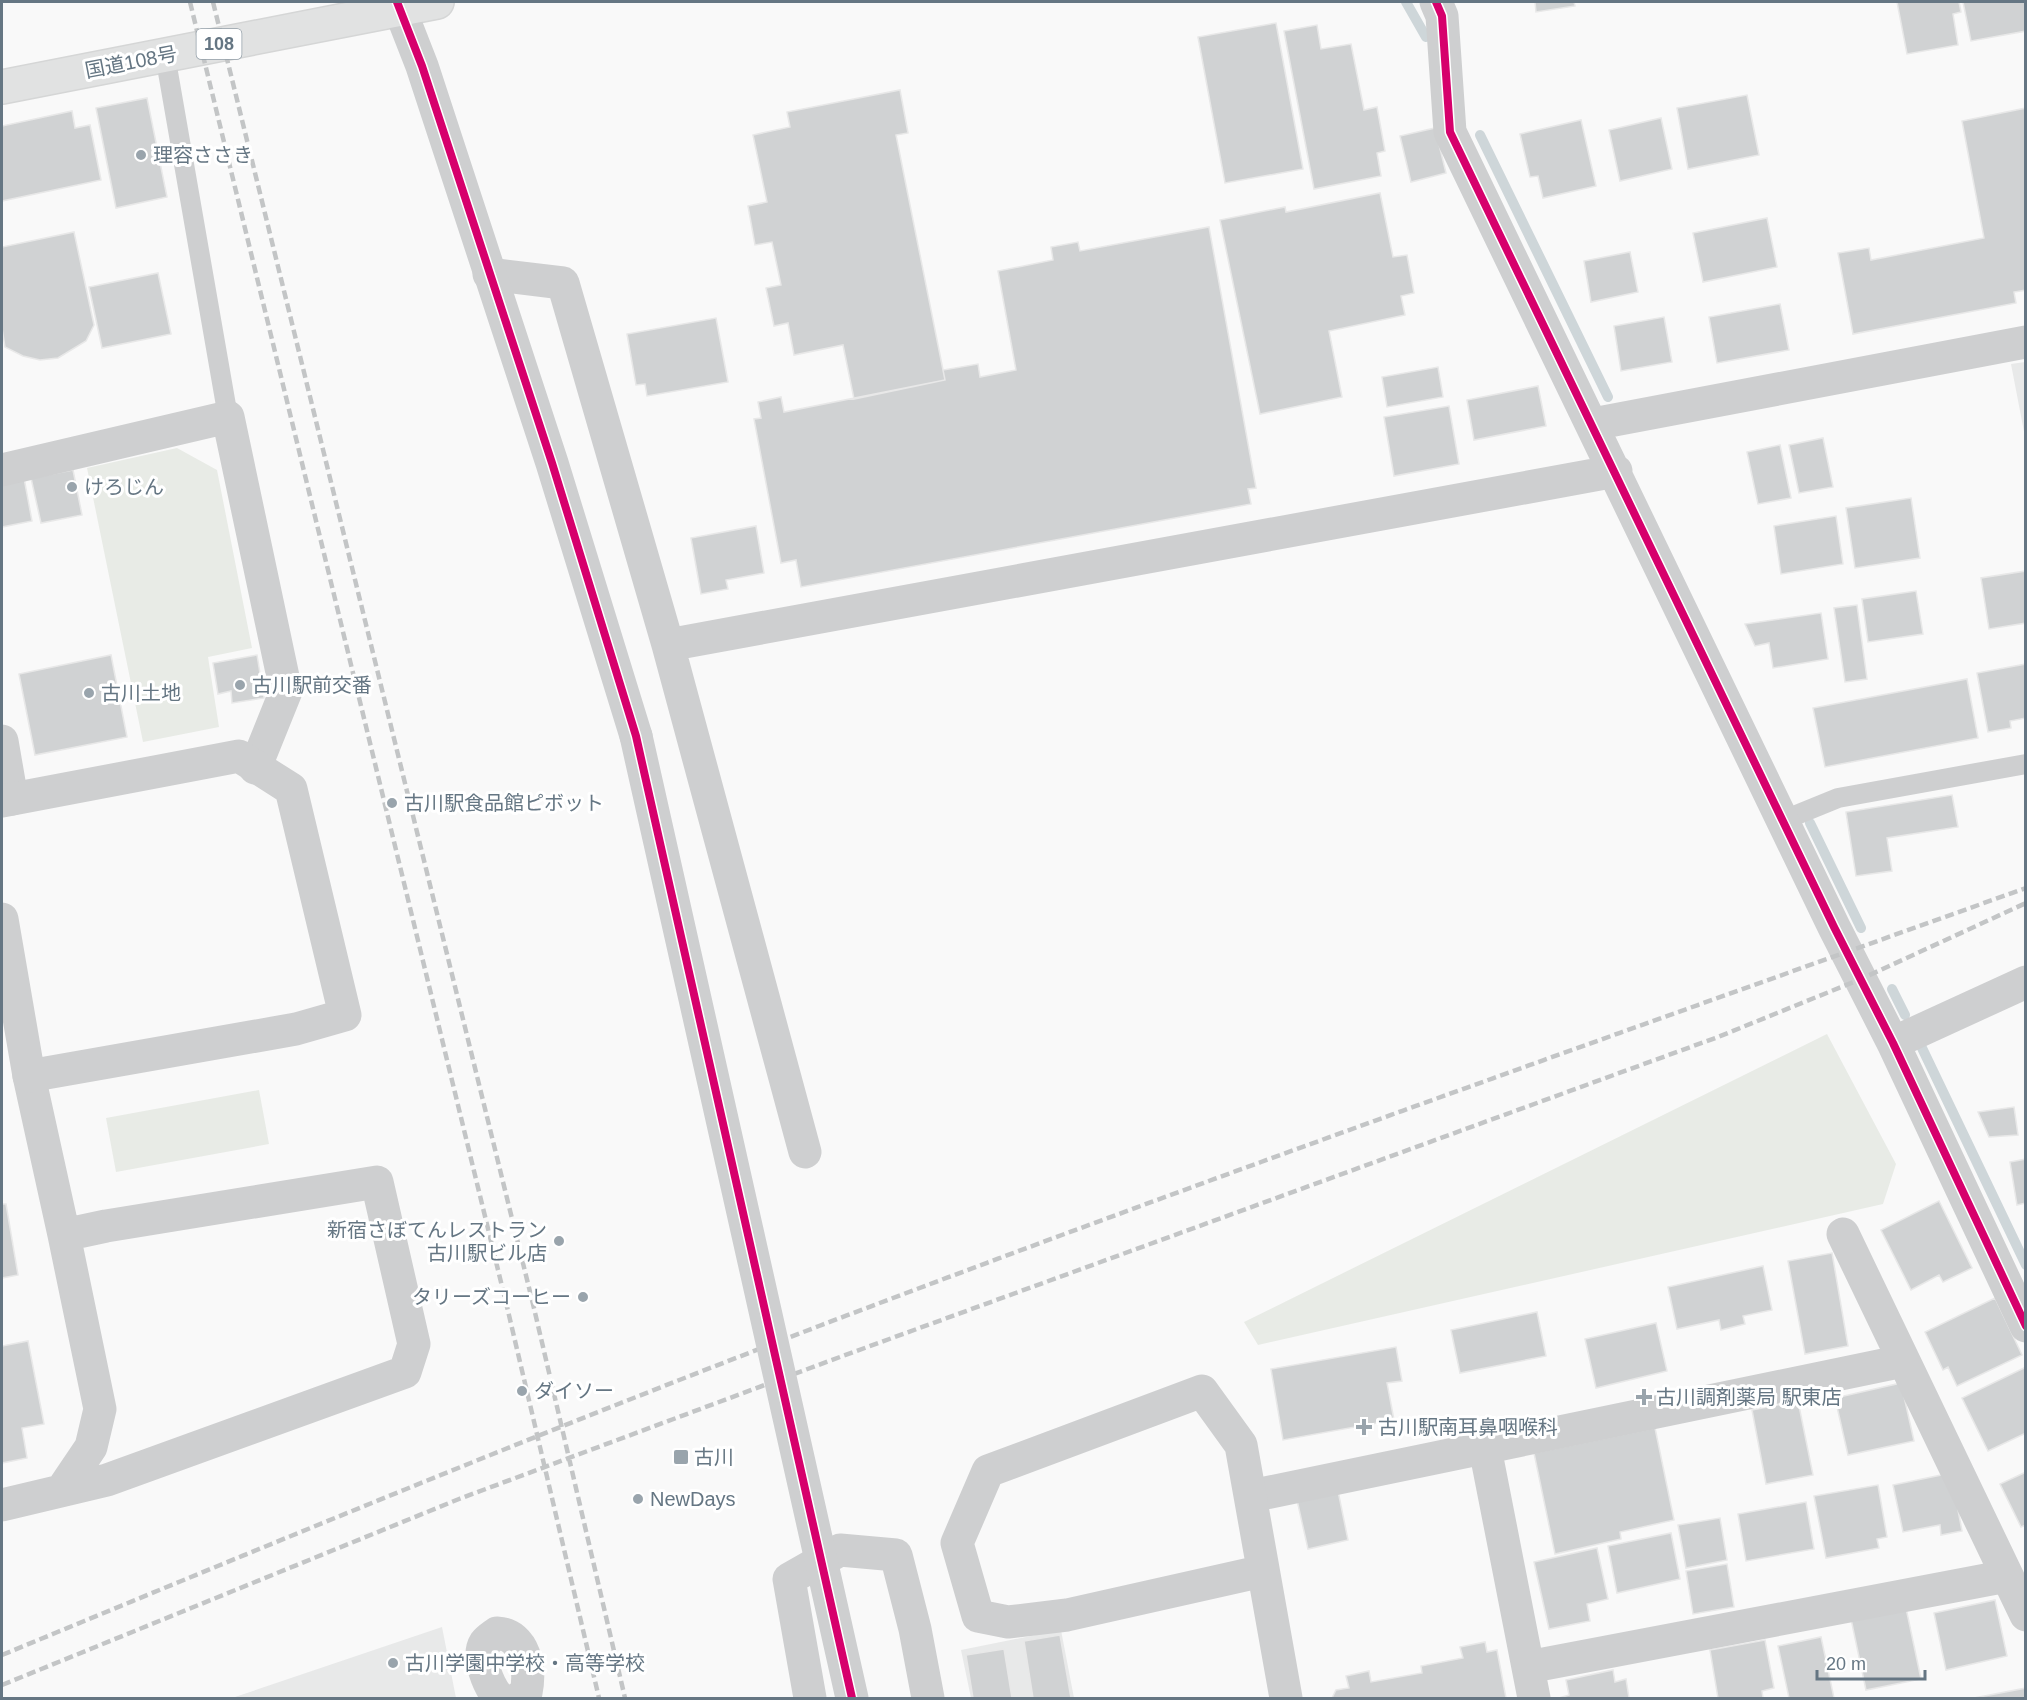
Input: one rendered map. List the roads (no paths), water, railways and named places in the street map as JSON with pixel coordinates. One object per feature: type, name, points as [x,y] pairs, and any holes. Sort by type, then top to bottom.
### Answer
[{"type":"highway","name":"国道108号","points":[[2,87],[399,5],[437,2]]},
{"type":"street","points":[[1436,2],[1442,16],[1450,132],[1616,471],[1834,927],[1893,1043],[2025,1326]]},
{"type":"street","points":[[399,5],[422,66],[552,463],[636,736],[852,1698]]},
{"type":"street","points":[[489,274],[563,283],[668,645],[805,1152]]},
{"type":"street","points":[[1593,424],[2025,342]]},
{"type":"street","points":[[2,470],[228,417],[286,691],[255,768]]},
{"type":"street","points":[[668,645],[1616,471]]},
{"type":"street","points":[[2,741],[7,800],[238,756],[291,789],[345,1015],[296,1029],[29,1076]]},
{"type":"street","points":[[2,919],[29,1076],[100,1409],[91,1447],[62,1490]]},
{"type":"street","points":[[1893,1043],[2025,982]]},
{"type":"street","points":[[2,1505],[107,1480],[405,1372],[414,1344],[377,1182],[106,1226],[64,1235]]},
{"type":"street","points":[[1843,1234],[2025,1615]]},
{"type":"street","points":[[1251,1496],[1903,1361]]},
{"type":"street","points":[[1263,1571],[1067,1615],[1008,1622],[978,1617],[957,1543],[988,1471],[1202,1391],[1241,1445],[1286,1698]]},
{"type":"street","points":[[1485,1448],[1534,1698]]},
{"type":"street","points":[[810,1698],[789,1580],[840,1550],[896,1555],[915,1629],[928,1698]]},
{"type":"street","points":[[1528,1667],[2007,1576]]},
{"type":"street","points":[[499,1698],[492,1690],[481,1654],[486,1642],[496,1633],[509,1633],[520,1642],[529,1680],[526,1693],[519,1698]]},
{"type":"lane","points":[[165,55],[228,417]]},
{"type":"lane","points":[[1784,819],[1838,798],[2025,764]]},
{"type":"waterway","points":[[1406,2],[1426,37]]},
{"type":"waterway","points":[[1480,135],[1608,397]]},
{"type":"waterway","points":[[1810,823],[1861,928]]},
{"type":"waterway","points":[[1892,989],[1905,1015]]},
{"type":"waterway","points":[[1922,1048],[2026,1265]]},
{"type":"railway","points":[[190,2],[508,1311],[599,1698]]},
{"type":"railway","points":[[213,2],[533,1304],[625,1698]]},
{"type":"railway","points":[[2,1655],[511,1447],[969,1269],[2026,888]]},
{"type":"railway","points":[[2,1685],[459,1499],[829,1361],[1718,1037],[1861,979],[2026,903]]},
{"type":"place","name":"理容ささき","points":[[141,155]]},
{"type":"place","name":"けろじん","points":[[72,487]]},
{"type":"place","name":"古川駅前交番","points":[[240,685]]},
{"type":"place","name":"古川土地","points":[[89,693]]},
{"type":"place","name":"古川駅食品館ピボット","points":[[392,803]]},
{"type":"place","name":"新宿さぼてんレストラン 古川駅ビル店","points":[[559,1241]]},
{"type":"place","name":"タリーズコーヒー","points":[[583,1297]]},
{"type":"place","name":"ダイソー","points":[[522,1391]]},
{"type":"place","name":"古川調剤薬局 駅東店","points":[[1644,1397]]},
{"type":"place","name":"古川駅南耳鼻咽喉科","points":[[1364,1427]]},
{"type":"place","name":"古川","points":[[681,1457]]},
{"type":"place","name":"NewDays","points":[[638,1499]]},
{"type":"place","name":"古川学園中学校・高等学校","points":[[393,1663]]}]
